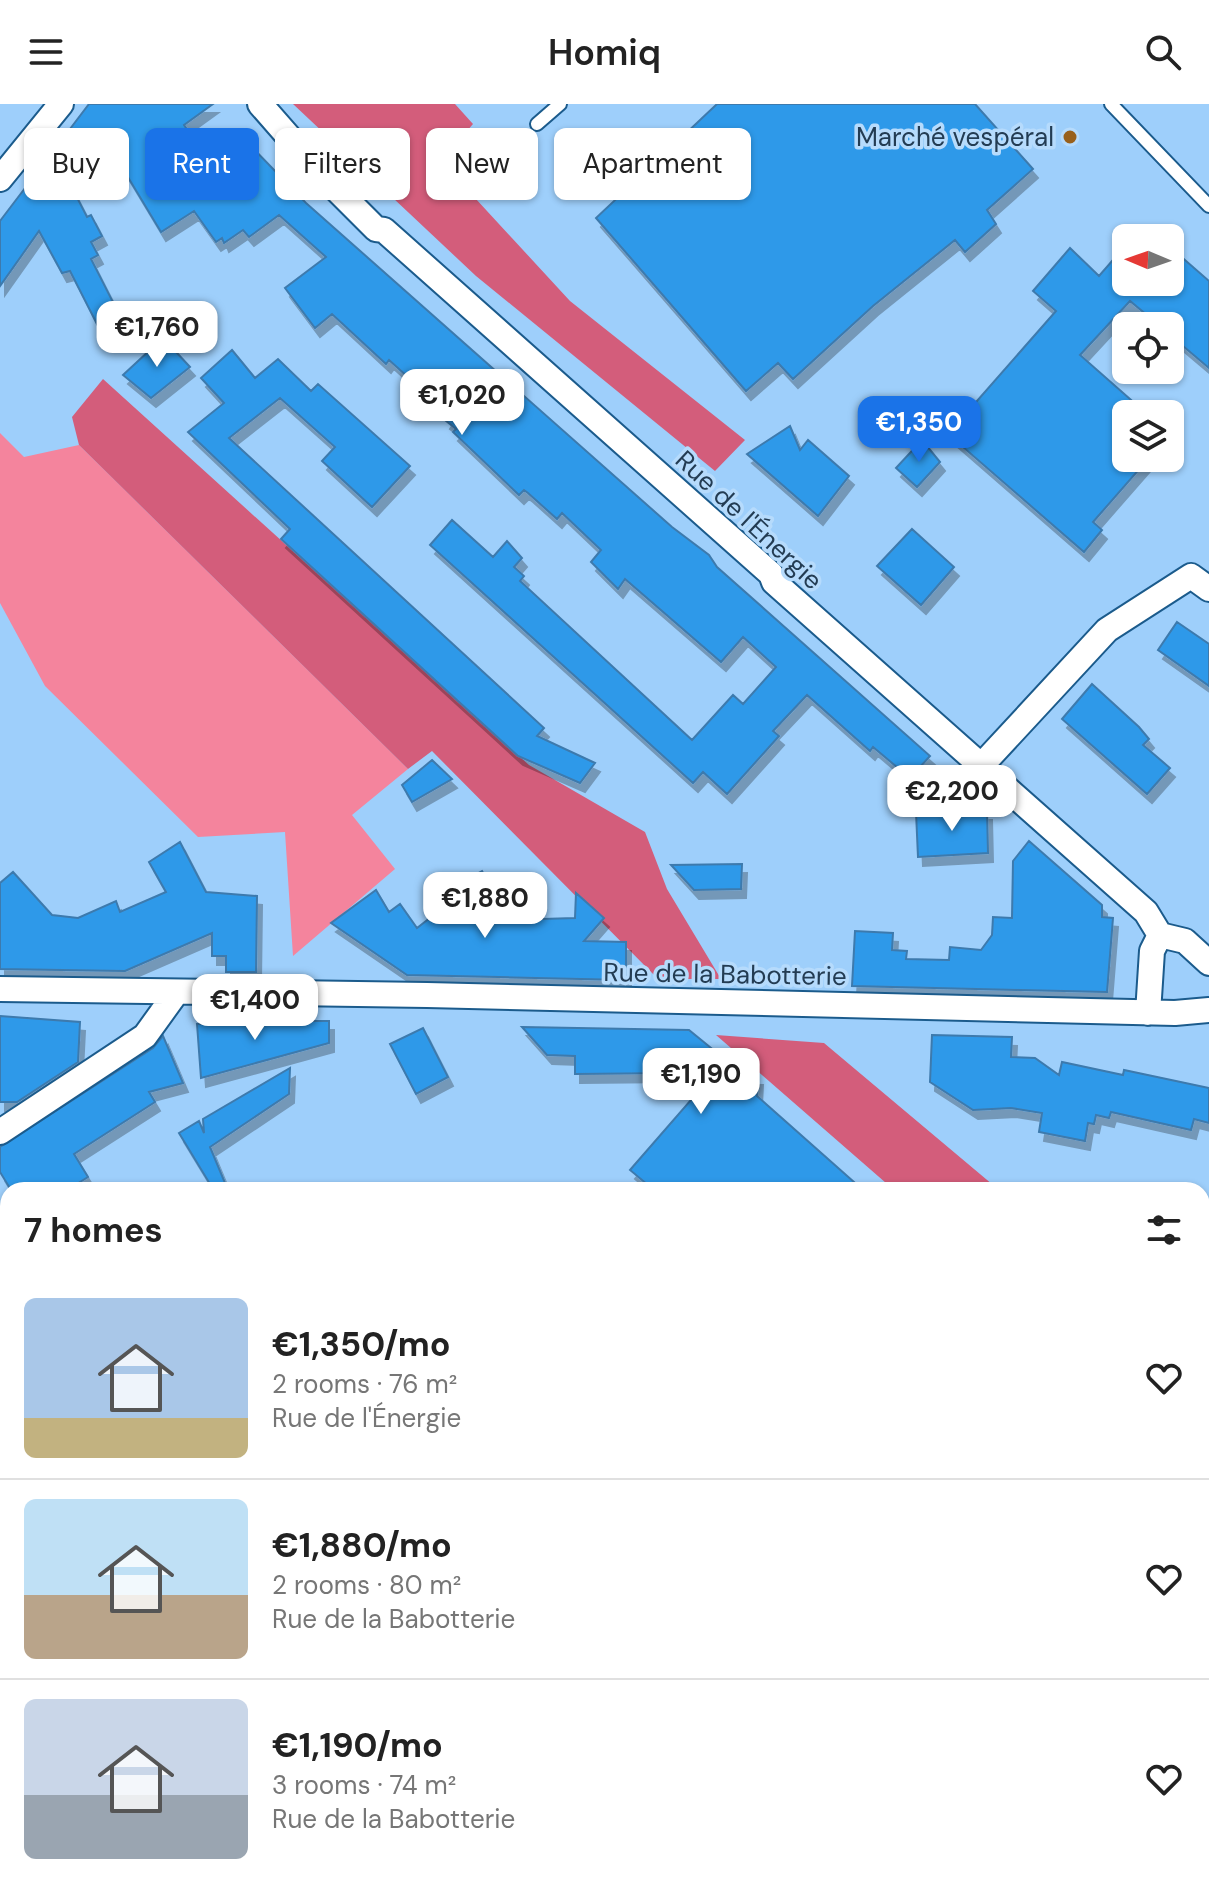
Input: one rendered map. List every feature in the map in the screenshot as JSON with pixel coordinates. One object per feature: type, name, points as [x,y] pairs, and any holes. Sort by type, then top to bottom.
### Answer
[{"type":"street","points":[[0,179],[61,104]]},
{"type":"street","name":"Rue de l'Énergie","points":[[260,104],[368,222],[384,230],[771,574],[774,582],[1146,912],[1160,935],[1185,941],[1209,963]]},
{"type":"street","points":[[981,766],[1107,630],[1203,577]]},
{"type":"street","points":[[1148,1013],[1152,951],[1160,935]]},
{"type":"street","name":"Rue de la Babotterie","points":[[0,989],[458,995],[1148,1013],[1209,1010]]},
{"type":"street","points":[[0,1132],[145,1036],[176,993]]},
{"type":"lane","points":[[537,124],[560,104]]},
{"type":"lane","points":[[1111,104],[1209,206]]},
{"type":"shaded area","points":[[293,104],[455,104],[473,124],[470,128],[426,128],[426,200],[477,200],[570,301],[745,440],[715,471],[476,276],[395,200],[410,200],[410,128],[319,128]]},
{"type":"shaded area","points":[[103,379],[529,765],[645,832],[667,889],[721,979],[658,979],[432,751],[408,769],[79,445],[72,417]]},
{"type":"shaded area","points":[[0,433],[24,457],[79,445],[408,769],[352,815],[395,869],[293,956],[285,832],[198,837],[45,686],[0,603]]},
{"type":"shaded area","points":[[716,1035],[824,1043],[989,1182],[885,1182]]},
{"type":"building","points":[[89,104],[213,104],[184,125],[186,128],[145,128],[145,200],[259,200],[259,154],[275,171],[275,200],[303,200],[672,527],[709,555],[717,567],[930,756],[910,778],[873,747],[870,751],[807,695],[773,731],[779,736],[727,794],[703,772],[693,783],[430,545],[452,520],[493,557],[507,541],[522,558],[514,567],[524,576],[520,581],[692,740],[733,695],[743,704],[776,667],[743,637],[721,662],[625,579],[618,589],[591,562],[601,550],[562,513],[557,519],[524,490],[519,495],[453,432],[456,429],[445,420],[449,414],[389,360],[386,364],[332,314],[315,328],[285,288],[326,257],[279,215],[249,237],[243,230],[224,243],[222,238],[216,242],[194,211],[161,232],[129,179],[129,128],[71,128]]},
{"type":"building","points":[[717,104],[975,104],[1033,169],[987,210],[996,224],[965,252],[955,240],[873,306],[793,379],[778,363],[746,391],[596,218],[615,200],[751,200],[751,128],[692,128]]},
{"type":"building","points":[[24,189],[24,200],[78,200],[102,236],[91,242],[98,255],[91,259],[119,314],[98,326],[70,271],[62,273],[39,231],[0,286],[0,221]]},
{"type":"building","points":[[1070,248],[1099,276],[1112,261],[1112,296],[1184,296],[1184,259],[1209,281],[1209,368],[1184,347],[1184,312],[1143,312],[1130,301],[1120,312],[1112,312],[1112,320],[1080,355],[1131,400],[1112,400],[1112,472],[1137,472],[1093,522],[1102,530],[1084,552],[948,434],[1056,311],[1033,291]]},
{"type":"building","points":[[163,338],[190,367],[151,398],[123,375]]},
{"type":"building","points":[[232,350],[255,378],[278,359],[311,391],[318,384],[410,466],[372,507],[322,461],[335,447],[280,398],[229,438],[544,728],[537,736],[595,763],[580,783],[518,756],[281,539],[290,529],[188,432],[224,403],[201,378]]},
{"type":"building","points":[[790,426],[800,450],[808,440],[849,476],[818,516],[747,454]]},
{"type":"building","points":[[922,440],[940,462],[917,487],[896,468]]},
{"type":"building","points":[[912,529],[954,567],[921,605],[877,566]]},
{"type":"building","points":[[1177,622],[1209,644],[1209,686],[1158,650]]},
{"type":"building","points":[[1092,684],[1139,727],[1149,739],[1143,745],[1170,768],[1147,794],[1062,719]]},
{"type":"building","points":[[432,760],[452,779],[412,802],[402,785]]},
{"type":"building","points":[[987,811],[988,853],[918,857],[916,812]]},
{"type":"building","points":[[1029,841],[1102,905],[1102,917],[1113,918],[1107,992],[852,986],[855,931],[893,933],[892,950],[907,951],[906,959],[949,960],[950,947],[981,950],[992,935],[993,917],[1012,918],[1013,861]]},
{"type":"building","points":[[180,842],[206,892],[257,896],[256,972],[226,972],[226,956],[212,956],[212,933],[125,971],[0,969],[0,883],[13,872],[52,915],[78,918],[116,901],[120,912],[166,892],[149,862]]},
{"type":"building","points":[[742,864],[741,889],[694,890],[671,865]]},
{"type":"building","points":[[482,871],[509,920],[575,918],[576,893],[604,918],[584,941],[626,942],[626,980],[407,975],[331,923],[376,890],[389,912],[400,904],[417,928],[463,892],[459,884]]},
{"type":"building","points":[[0,1016],[80,1022],[78,1062],[17,1102],[0,1102]]},
{"type":"building","points":[[329,1021],[329,1043],[201,1078],[197,1024]]},
{"type":"building","points":[[522,1027],[689,1030],[722,1057],[708,1075],[758,1076],[757,1096],[854,1182],[644,1182],[630,1170],[698,1092],[674,1073],[575,1074],[575,1056],[547,1055]]},
{"type":"building","points":[[423,1028],[448,1077],[416,1094],[390,1044]]},
{"type":"building","points":[[932,1035],[1012,1037],[1011,1057],[1035,1058],[1059,1075],[1062,1062],[1123,1075],[1124,1070],[1209,1088],[1209,1123],[1194,1119],[1191,1130],[1111,1112],[1109,1118],[1096,1115],[1094,1124],[1088,1123],[1085,1141],[1039,1132],[1042,1113],[1011,1108],[973,1110],[930,1082]]},
{"type":"building","points":[[163,1036],[183,1083],[149,1092],[155,1102],[74,1154],[88,1177],[80,1182],[6,1182],[0,1172],[0,1147],[153,1048]]},
{"type":"building","points":[[290,1068],[289,1094],[210,1147],[225,1182],[209,1182],[179,1133],[199,1121],[204,1133],[203,1119]]},
{"type":"place","name":"Marché vespéral","points":[[1070,137]]}]
